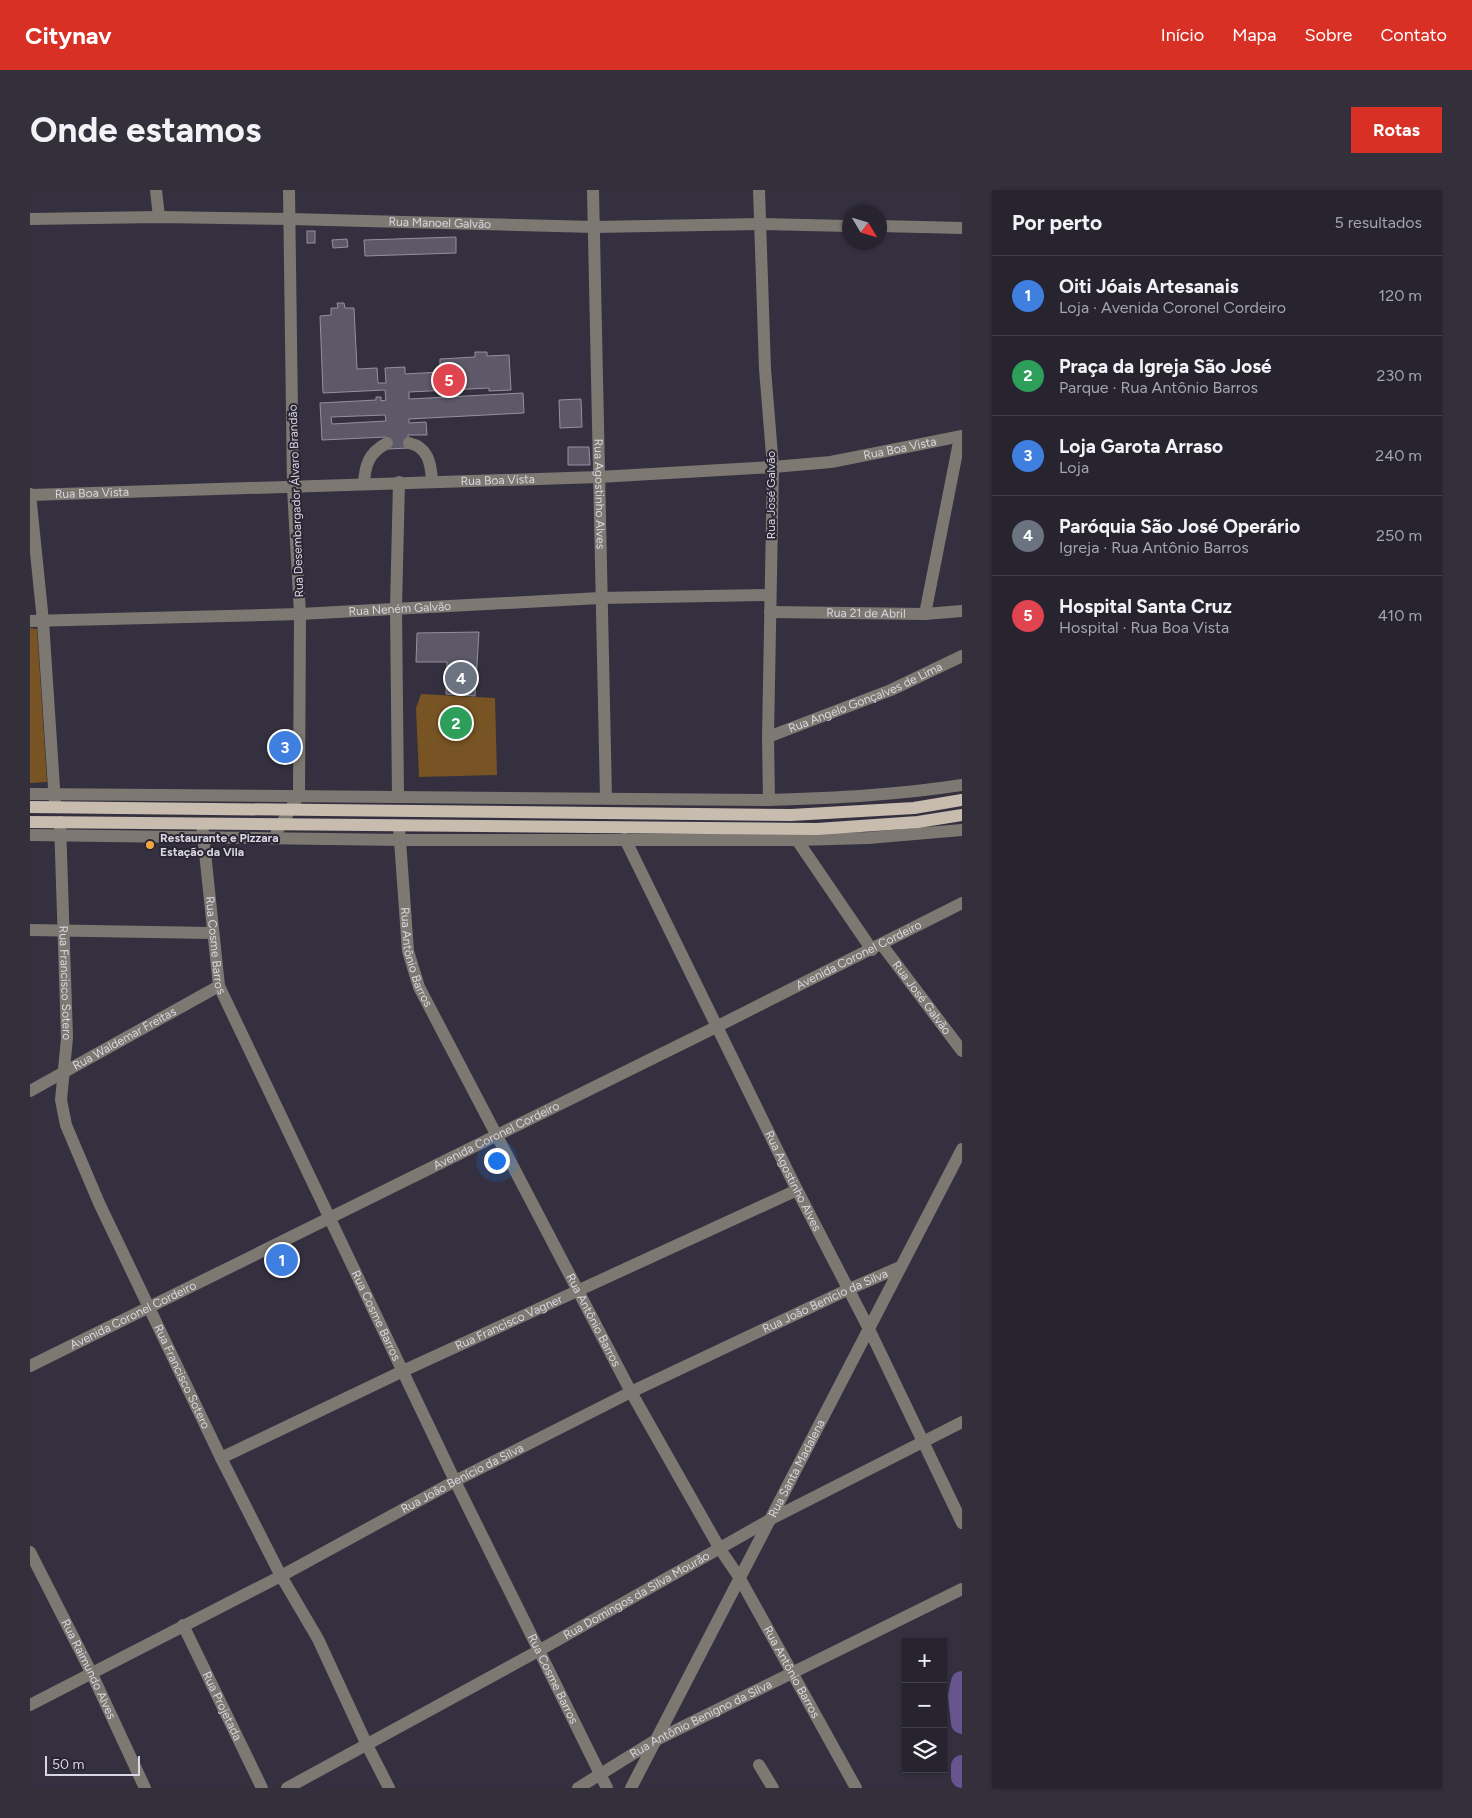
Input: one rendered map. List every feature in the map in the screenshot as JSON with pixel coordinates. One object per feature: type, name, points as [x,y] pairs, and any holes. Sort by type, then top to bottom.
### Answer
[{"type":"main road","points":[[30,806],[55,801],[290,809],[791,815],[914,808],[962,800]]},
{"type":"main road","points":[[573,812],[573,829]]},
{"type":"main road","points":[[30,822],[61,829],[202,824],[281,824],[400,834],[573,829],[817,830],[919,828],[962,815]]},
{"type":"street","points":[[156,190],[159,217]]},
{"type":"street","name":"Rua Desembargador Álvaro Brandão","points":[[289,190],[293,488],[300,614],[299,795]]},
{"type":"street","name":"Rua Agostinho Alves","points":[[593,190],[600,598],[606,798]]},
{"type":"street","name":"Rua José Galvão","points":[[759,190],[765,369],[773,468],[768,737],[769,800]]},
{"type":"street","name":"Rua Manoel Galvão","points":[[30,219],[159,217],[594,227],[760,224],[842,226]]},
{"type":"street","points":[[887,226],[962,228]]},
{"type":"street","points":[[926,614],[961,436]]},
{"type":"street","name":"Rua Boa Vista","points":[[30,495],[598,477],[773,468],[831,462],[961,436]]},
{"type":"street","points":[[364,484],[365,469],[369,458],[376,449],[387,443]]},
{"type":"street","points":[[409,443],[419,445],[426,453],[431,463],[432,481]]},
{"type":"street","points":[[398,796],[396,608],[399,482]]},
{"type":"street","points":[[30,495],[43,621],[55,801]]},
{"type":"street","name":"Rua Neném Galvão","points":[[30,621],[300,614],[600,598],[770,595]]},
{"type":"street","name":"Rua 21 de Abril","points":[[770,612],[926,614],[962,611]]},
{"type":"street","name":"Rua Angelo Gonçalves de Lima","points":[[768,737],[891,690],[962,656]]},
{"type":"street","points":[[30,794],[55,801],[299,795],[769,800],[844,798],[910,793],[962,785]]},
{"type":"street","points":[[910,793],[919,828]]},
{"type":"street","points":[[272,838],[299,795]]},
{"type":"street","name":"Rua Cosme Barros","points":[[202,824],[218,986],[455,1481],[607,1788]]},
{"type":"street","points":[[30,835],[61,829],[204,838],[400,834],[625,839],[797,840],[868,838],[919,828],[962,830]]},
{"type":"street","name":"Rua Francisco Sotero","points":[[61,829],[67,1038],[62,1075],[62,1100],[66,1125],[99,1203],[221,1458],[280,1576],[318,1639],[367,1745],[390,1788]]},
{"type":"street","name":"Rua Antônio Barros","points":[[400,834],[408,951],[416,978],[631,1392],[720,1549],[739,1577],[793,1672],[856,1788]]},
{"type":"street","name":"Rua Agostinho Alves","points":[[625,839],[797,1190],[847,1290],[869,1329],[962,1523]]},
{"type":"street","name":"Rua José Galvão","points":[[797,840],[877,947],[962,1051]]},
{"type":"street","name":"Avenida Coronel Cordeiro","points":[[30,1366],[496,1134],[716,1027],[962,903]]},
{"type":"street","points":[[30,930],[212,933]]},
{"type":"street","name":"Rua Waldemar Freitas","points":[[30,1091],[62,1075],[218,986]]},
{"type":"street","name":"Rua Santa Madalena","points":[[630,1788],[739,1577],[773,1518],[962,1149]]},
{"type":"street","name":"Rua Francisco Vagner","points":[[221,1458],[403,1371],[797,1190]]},
{"type":"street","name":"Rua João Benício da Silva","points":[[30,1705],[280,1576],[455,1481],[631,1392],[900,1267]]},
{"type":"street","name":"Rua Domingos da Silva Mourão","points":[[287,1788],[540,1650],[773,1518],[962,1422]]},
{"type":"street","name":"Rua Raimundo Alves","points":[[30,1552],[91,1672],[145,1788]]},
{"type":"street","name":"Rua Antônio Benigno da Silva","points":[[578,1788],[654,1741],[962,1589]]},
{"type":"street","name":"Rua Projetada","points":[[183,1625],[262,1788]]},
{"type":"street","points":[[759,1765],[773,1788]]},
{"type":"shaded area","points":[[30,628],[37,629],[47,782],[30,783]]},
{"type":"shaded area","points":[[421,694],[495,698],[497,775],[419,777],[416,708]]},
{"type":"building","points":[[307,231],[315,231],[315,243],[307,243]]},
{"type":"building","points":[[456,237],[456,253],[365,256],[364,240]]},
{"type":"building","points":[[347,239],[348,247],[333,248],[332,240]]},
{"type":"building","points":[[337,303],[344,303],[345,308],[354,308],[357,369],[377,368],[378,383],[386,383],[385,368],[405,367],[405,374],[440,372],[440,359],[475,357],[475,352],[487,352],[487,356],[509,355],[511,390],[489,391],[489,388],[409,392],[409,399],[523,393],[524,413],[409,419],[409,423],[426,422],[427,435],[408,435],[409,448],[387,449],[386,437],[322,440],[320,403],[376,400],[376,397],[381,397],[381,401],[386,400],[385,390],[323,393],[320,316],[331,315],[331,308],[338,308]],"holes":[[[385,415],[386,421],[332,424],[331,417]]]},
{"type":"building","points":[[581,399],[582,427],[560,428],[559,400]]},
{"type":"building","points":[[568,447],[589,447],[590,465],[568,465]]},
{"type":"building","points":[[479,632],[475,696],[446,694],[447,662],[416,662],[417,633]]},
{"type":"waterway","points":[[962,1682],[959,1696],[962,1723]]},
{"type":"waterway","points":[[962,1766],[962,1777]]},
{"type":"place","name":"Hospital Santa Cruz","points":[[449,380]]},
{"type":"place","name":"Paróquia São José Operário","points":[[461,678]]},
{"type":"place","name":"Praça da Igreja São José","points":[[456,723]]},
{"type":"place","name":"Loja Garota Arraso","points":[[285,747]]},
{"type":"place","name":"Restaurante e Pizzara Estação da Vila","points":[[150,845]]},
{"type":"place","name":"Oiti Jóais Artesanais","points":[[282,1260]]}]
